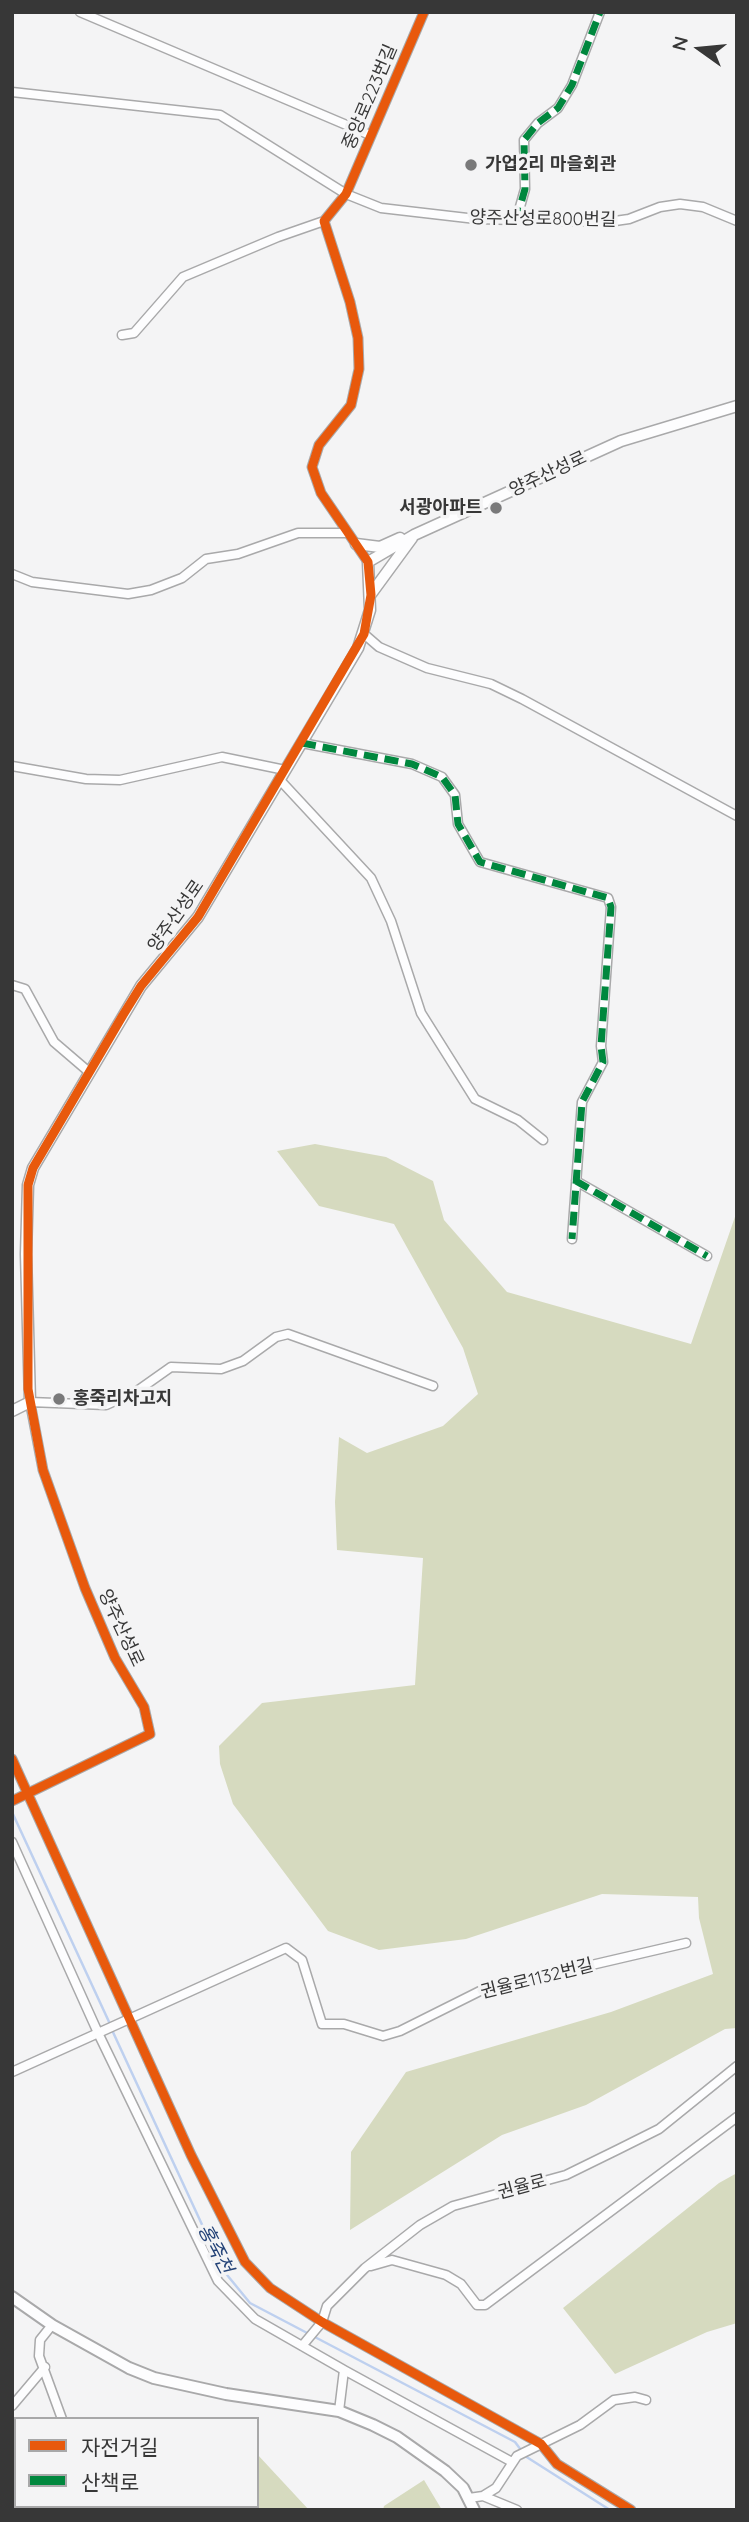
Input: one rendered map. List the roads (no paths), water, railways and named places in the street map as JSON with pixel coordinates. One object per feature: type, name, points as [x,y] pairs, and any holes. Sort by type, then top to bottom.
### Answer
[{"type":"main road","points":[[12,2297],[52,2325],[129,2368],[154,2378],[226,2394],[339,2411],[397,2437],[445,2471],[469,2498],[474,2510]]},
{"type":"street","name":"중앙로223번길","points":[[80,12],[370,135]]},
{"type":"street","name":"중앙로223번길","points":[[346,194],[424,12]]},
{"type":"street","points":[[516,221],[524,189],[524,140],[558,108],[572,85],[600,12]]},
{"type":"street","name":"양주산성로800번길","points":[[12,92],[220,116],[346,194],[366,204],[397,211],[516,221],[619,222],[680,204],[703,207],[737,221]]},
{"type":"street","points":[[122,335],[134,333],[183,277],[278,237],[324,221],[346,194]]},
{"type":"street","name":"양주산성로","points":[[28,1793],[150,1734],[144,1707],[115,1657],[72,1552],[43,1470],[30,1402],[26,1254],[28,1185],[33,1168],[141,986],[198,918],[364,634],[371,595],[368,562],[321,493],[312,467],[319,445],[351,405],[359,369],[358,338],[350,302],[324,221]]},
{"type":"street","name":"양주산성로","points":[[368,562],[414,535],[621,441],[737,406]]},
{"type":"street","points":[[12,574],[32,582],[128,594],[151,590],[182,578],[206,559],[238,554],[298,533],[348,533]]},
{"type":"street","points":[[356,544],[380,547],[414,535]]},
{"type":"street","points":[[371,595],[414,535]]},
{"type":"street","points":[[364,634],[379,647],[427,668],[491,684],[522,699],[737,816]]},
{"type":"street","points":[[302,743],[412,764],[442,777],[455,795],[458,824],[480,862],[608,898],[611,907],[601,1046],[603,1062],[582,1102],[572,1239]]},
{"type":"street","points":[[12,766],[86,779],[121,780],[222,757],[282,774],[371,878],[391,921],[421,1013],[475,1099],[518,1120],[543,1140]]},
{"type":"street","points":[[12,985],[25,989],[54,1042],[89,1072]]},
{"type":"street","points":[[576,1181],[707,1256]]},
{"type":"street","points":[[12,1411],[30,1402],[106,1405],[137,1391],[171,1367],[221,1369],[243,1361],[276,1337],[288,1334],[433,1386]]},
{"type":"street","points":[[12,1759],[191,2155],[245,2262],[270,2288],[322,2322],[541,2444],[556,2464],[631,2510]]},
{"type":"street","points":[[12,1801],[28,1793]]},
{"type":"street","points":[[12,1842],[99,2035],[218,2281],[255,2319],[344,2370],[514,2459]]},
{"type":"street","name":"권율로1132번길","points":[[129,2020],[286,1948],[302,1960],[322,2024],[344,2024],[383,2036],[400,2031],[480,1992],[686,1943]]},
{"type":"street","points":[[12,2072],[129,2020]]},
{"type":"street","name":"권율로","points":[[302,2346],[322,2322],[327,2306],[365,2268],[420,2225],[453,2206],[566,2175],[659,2129],[737,2066]]},
{"type":"street","points":[[365,2268],[392,2260],[446,2275],[461,2284],[477,2305],[485,2305],[737,2117]]},
{"type":"street","points":[[52,2325],[40,2340],[39,2356],[61,2417]]},
{"type":"street","points":[[12,2406],[44,2367]]},
{"type":"street","points":[[339,2411],[344,2370]]},
{"type":"street","points":[[469,2498],[483,2496],[496,2488],[514,2459],[580,2425],[614,2400],[646,2400]]},
{"type":"street","points":[[483,2496],[517,2510]]},
{"type":"waterway","name":"홍죽천","points":[[12,1812],[110,2024]]},
{"type":"waterway","name":"홍죽천","points":[[112,2030],[223,2270],[250,2303],[515,2442],[521,2450]]},
{"type":"waterway","name":"홍죽천","points":[[525,2456],[610,2510]]},
{"type":"place","name":"가업2리 마을회관","points":[[471,165]]},
{"type":"place","name":"서광아파트","points":[[496,508]]},
{"type":"place","name":"홍죽리차고지","points":[[59,1399]]}]
